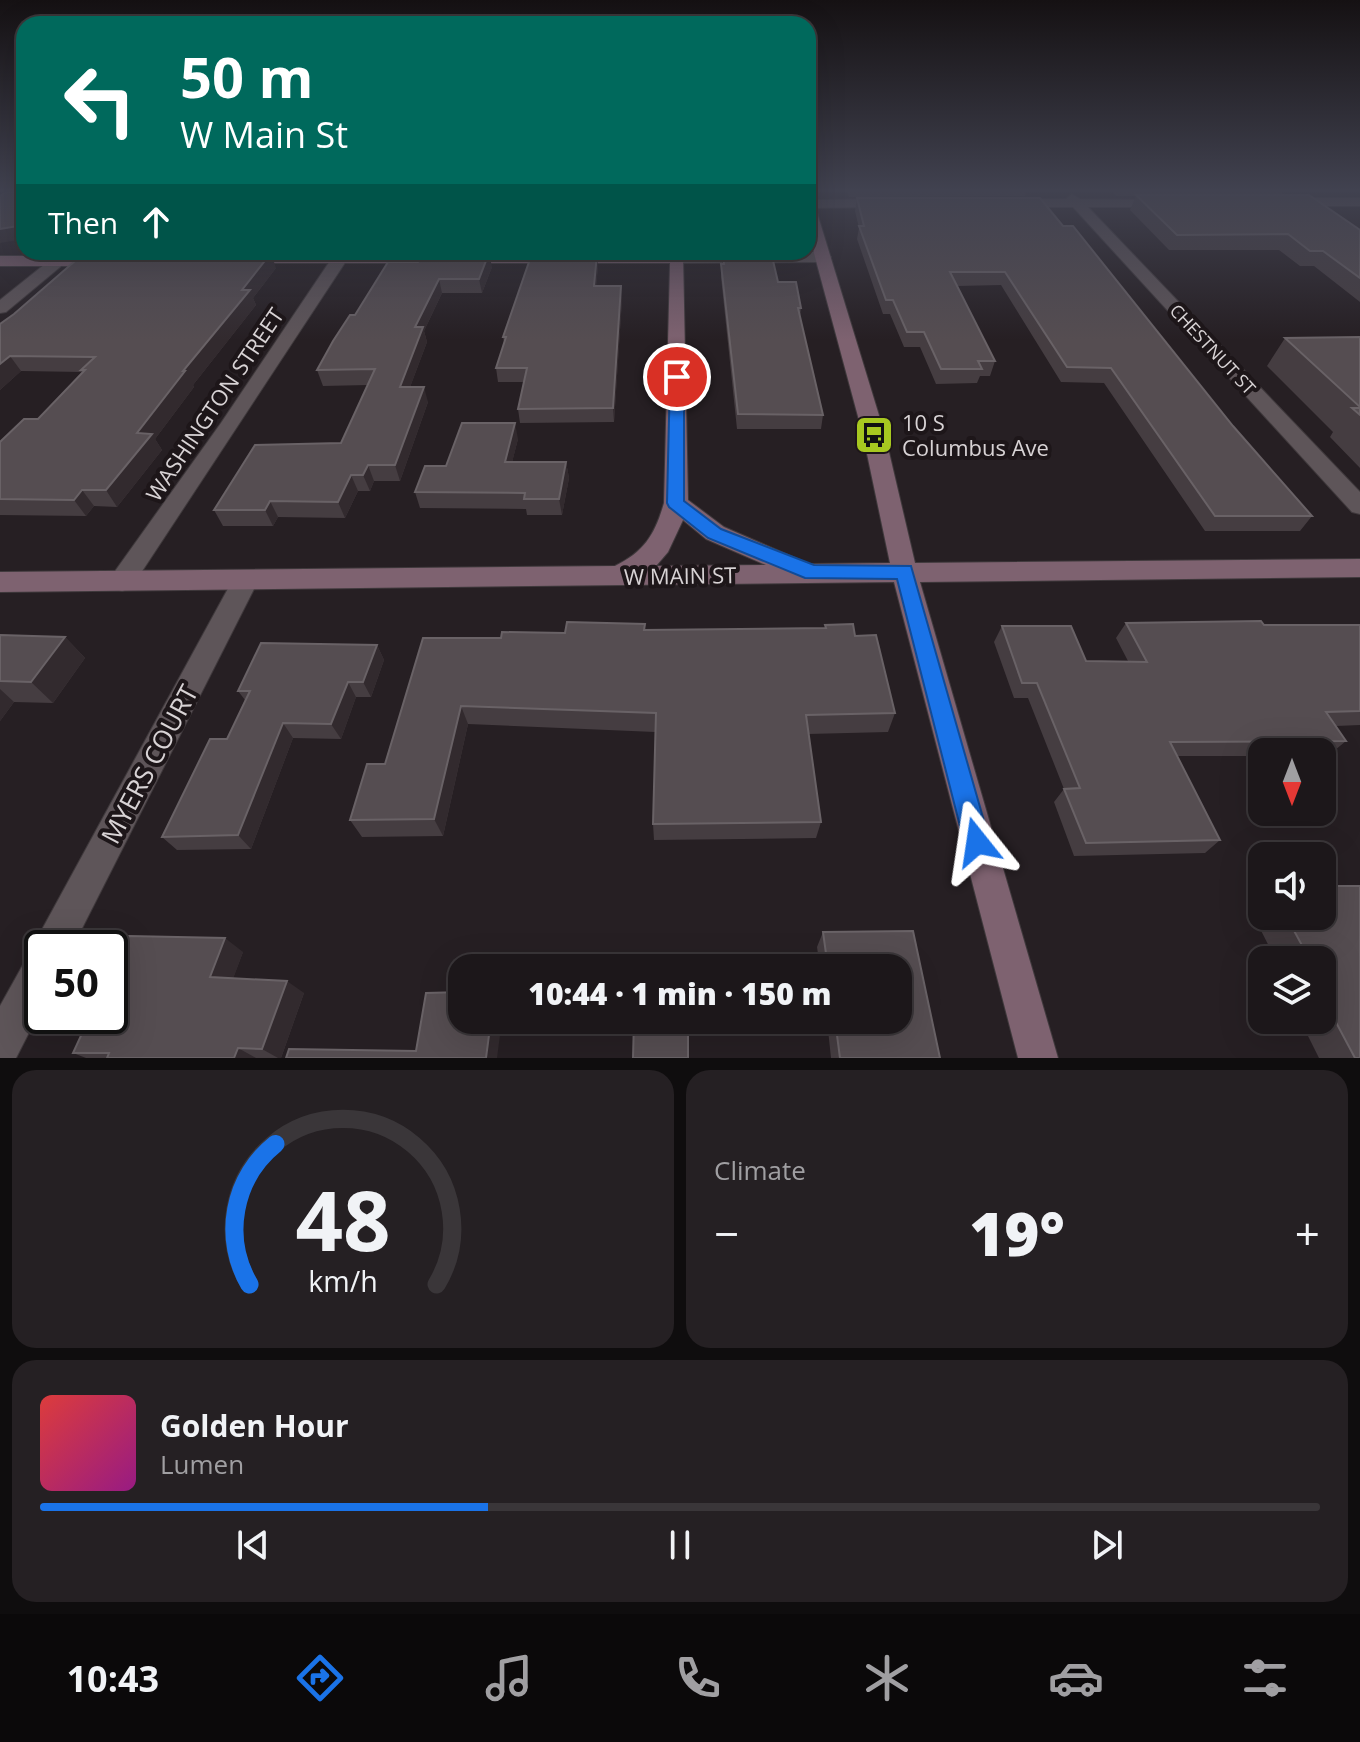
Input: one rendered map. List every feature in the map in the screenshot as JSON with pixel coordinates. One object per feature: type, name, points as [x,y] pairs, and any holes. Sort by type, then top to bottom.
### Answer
[{"type":"main road","points":[[818,240],[874,435],[904,571],[1038,1058]]},
{"type":"main road","points":[[618,576],[646,562],[662,544],[676,503],[678,260]]},
{"type":"main road","points":[[676,503],[715,533],[812,573]]},
{"type":"main road","name":"W MAIN ST","points":[[0,582],[1360,568]]},
{"type":"street","name":"CHESTNUT ST","points":[[1112,240],[1360,506]]},
{"type":"street","points":[[816,257],[823,257]]},
{"type":"street","points":[[0,308],[59,260]]},
{"type":"street","name":"WASHINGTON STREET","points":[[122,581],[229,427],[338,260]]},
{"type":"street","name":"MYERS COURT","points":[[61,930],[245,581]]},
{"type":"street","points":[[0,1047],[24,1001]]},
{"type":"building","points":[[864,240],[1084,240],[1233,426],[1312,516],[1215,516],[1111,368],[1067,367],[1005,272],[950,272],[995,361],[978,361],[982,369],[941,369],[924,332],[907,332],[893,300],[886,300]]},
{"type":"building","points":[[1296,240],[1360,240],[1360,278],[1323,251],[1310,251]]},
{"type":"building","points":[[76,260],[266,260],[242,290],[250,290],[137,433],[152,434],[106,490],[82,490],[74,500],[0,499],[0,442],[24,419],[38,419],[95,357],[10,356],[0,364],[0,324]]},
{"type":"building","points":[[486,260],[479,279],[439,279],[415,327],[423,327],[400,387],[424,387],[395,465],[368,465],[363,475],[351,475],[338,502],[270,501],[265,510],[214,510],[255,445],[341,443],[375,369],[317,370],[350,315],[355,315],[388,262]]},
{"type":"building","points":[[530,260],[596,260],[594,286],[621,286],[613,408],[518,409],[527,368],[496,368],[506,337],[503,337]]},
{"type":"building","points":[[724,260],[773,260],[778,282],[796,282],[801,308],[798,308],[823,415],[738,414],[721,264],[724,264]]},
{"type":"building","points":[[1360,337],[1360,407],[1285,338]]},
{"type":"building","points":[[462,423],[515,423],[505,462],[566,462],[559,499],[524,499],[525,493],[415,492],[425,466],[446,466]]},
{"type":"building","points":[[1261,621],[1264,625],[1360,625],[1360,711],[1326,712],[1346,741],[1336,741],[1336,738],[1248,738],[1248,742],[1170,742],[1220,840],[1086,843],[1064,789],[1080,788],[1037,683],[1022,683],[1002,626],[1071,626],[1086,661],[1147,662],[1126,623]]},
{"type":"building","points":[[567,622],[645,624],[644,630],[826,628],[825,625],[853,624],[855,636],[876,635],[895,713],[806,715],[821,822],[653,824],[656,713],[461,706],[434,819],[350,820],[367,764],[385,764],[423,638],[501,638],[502,632],[565,633]]},
{"type":"building","points":[[0,635],[65,637],[31,682],[0,681]]},
{"type":"building","points":[[261,643],[377,645],[363,682],[348,682],[331,724],[283,723],[238,835],[162,837],[210,739],[227,739],[250,691],[238,691]]},
{"type":"building","points":[[1336,886],[1360,886],[1360,1058],[1355,1058],[1336,1022],[1336,946],[1302,946],[1294,930],[1336,930]]},
{"type":"building","points":[[913,931],[940,1058],[840,1058],[837,1034],[912,1034],[912,954],[826,954],[823,932]]},
{"type":"building","points":[[128,938],[225,938],[210,977],[287,981],[262,1049],[238,1048],[234,1058],[107,1058],[109,1053],[73,1053],[82,1034],[128,1034]]},
{"type":"building","points":[[448,992],[448,1034],[489,1034],[486,1058],[286,1058],[289,1049],[416,1051],[426,993]]},
{"type":"building","points":[[634,1034],[688,1034],[688,1058],[633,1058]]},
{"type":"place","name":"10 S Columbus Ave","points":[[874,435]]},
{"type":"route","points":[[677,377],[676,503],[715,533],[812,573],[904,571],[977,842]]}]
